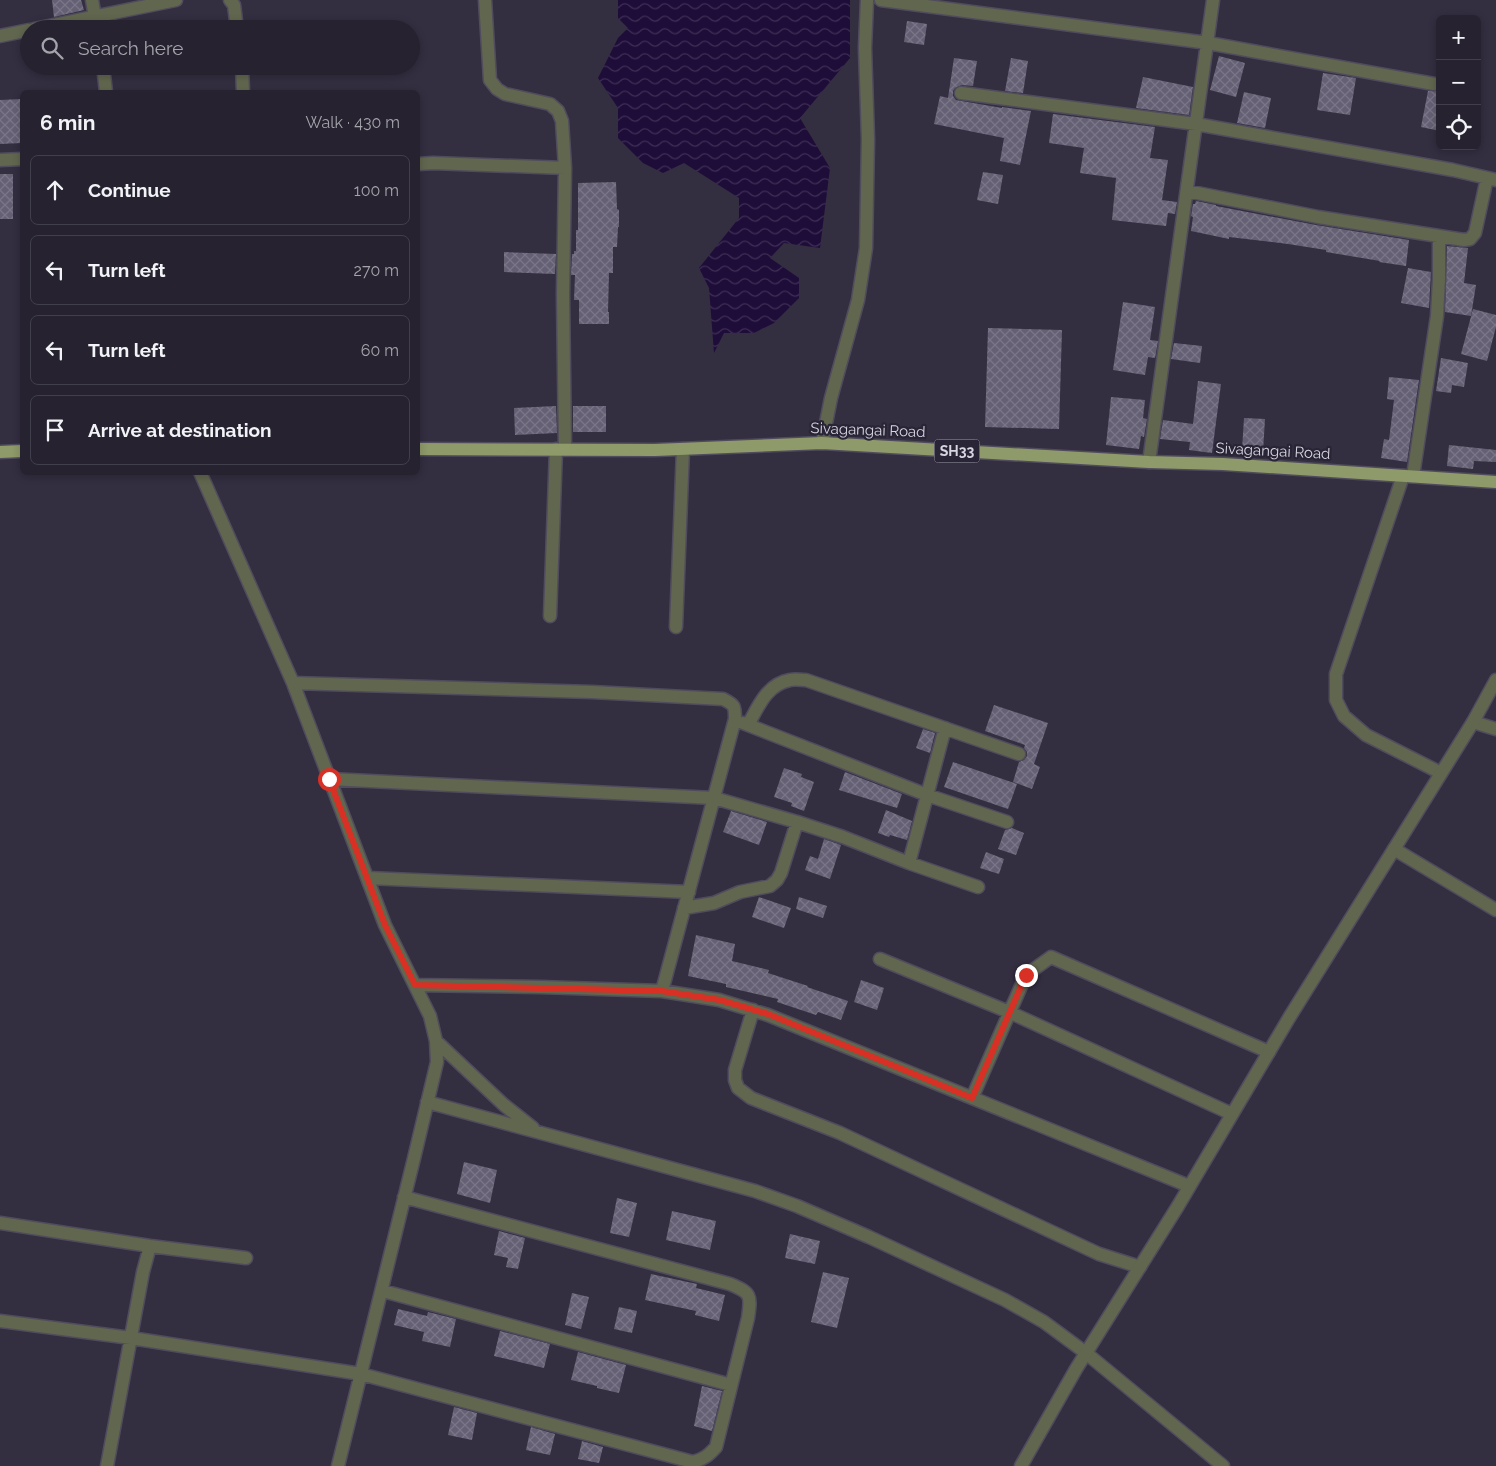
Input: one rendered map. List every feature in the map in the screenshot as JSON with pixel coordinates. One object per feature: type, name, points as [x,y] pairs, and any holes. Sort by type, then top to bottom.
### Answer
[{"type":"main road","name":"Sivagangai Road","points":[[420,449],[656,450],[822,443],[1149,462],[1223,464],[1496,482]]},
{"type":"main road","points":[[0,452],[20,452]]},
{"type":"street","points":[[92,0],[96,20]]},
{"type":"street","points":[[76,20],[176,0]]},
{"type":"street","points":[[230,0],[234,5],[236,20]]},
{"type":"street","points":[[485,0],[490,80],[497,89],[505,94],[550,104],[558,111],[562,121],[565,168],[561,449],[550,616]]},
{"type":"street","points":[[822,443],[831,398],[858,300],[866,248],[868,139],[865,48],[867,0]]},
{"type":"street","points":[[881,0],[1208,43],[1434,84]]},
{"type":"street","points":[[1149,462],[1213,0]]},
{"type":"street","points":[[0,36],[20,32]]},
{"type":"street","points":[[104,75],[106,90]]},
{"type":"street","points":[[242,75],[243,90]]},
{"type":"street","points":[[961,93],[1196,124],[1453,170],[1492,179],[1475,233],[1464,240],[1318,217],[1187,191]]},
{"type":"street","points":[[0,160],[20,159]]},
{"type":"street","points":[[420,164],[565,168]]},
{"type":"street","points":[[1439,236],[1437,316],[1408,476],[1336,674],[1336,700],[1344,716],[1366,735],[1441,773]]},
{"type":"street","points":[[676,627],[683,449]]},
{"type":"street","points":[[201,475],[293,683],[385,925],[430,1016],[436,1041],[437,1062],[383,1291],[338,1466]]},
{"type":"street","points":[[748,725],[765,695],[775,687],[789,680],[806,680],[1019,754]]},
{"type":"street","points":[[1020,1466],[1086,1353],[1269,1052],[1473,722],[1496,680]]},
{"type":"street","points":[[293,683],[592,692],[722,699],[732,704],[735,708],[735,719],[662,991]]},
{"type":"street","points":[[735,719],[927,795],[1007,822]]},
{"type":"street","points":[[1473,722],[1496,729]]},
{"type":"street","points":[[909,863],[945,728]]},
{"type":"street","points":[[329,779],[714,798],[843,837],[978,887]]},
{"type":"street","points":[[684,908],[714,903],[740,892],[770,886],[781,873],[797,822]]},
{"type":"street","points":[[1394,849],[1496,910]]},
{"type":"street","points":[[368,878],[689,892]]},
{"type":"street","points":[[972,1098],[1026,975],[1051,957],[1269,1052]]},
{"type":"street","points":[[880,959],[1010,1012],[1232,1114]]},
{"type":"street","points":[[415,985],[662,991],[720,1000],[768,1014],[1189,1186]]},
{"type":"street","points":[[753,1010],[736,1070],[735,1080],[738,1088],[751,1098],[840,1133],[1099,1254],[1140,1266]]},
{"type":"street","points":[[436,1041],[504,1105],[538,1132]]},
{"type":"street","points":[[427,1102],[458,1112],[755,1191],[797,1206],[869,1237],[1004,1300],[1044,1322],[1086,1353],[1223,1466]]},
{"type":"street","points":[[0,1321],[131,1338],[362,1374],[694,1462],[703,1459],[716,1447],[748,1318],[750,1301],[748,1294],[744,1290],[730,1284],[617,1253],[404,1197]]},
{"type":"street","points":[[0,1223],[150,1246],[246,1258]]},
{"type":"street","points":[[107,1466],[143,1272],[150,1246]]},
{"type":"street","points":[[383,1291],[731,1385]]},
{"type":"water","points":[[618,0],[850,0],[850,58],[800,118],[830,168],[820,248],[784,243],[770,258],[799,278],[799,298],[774,323],[754,333],[724,333],[714,353],[709,288],[699,268],[739,218],[739,198],[684,163],[663,173],[643,163],[618,138],[618,108],[598,78],[618,38],[628,28],[618,18]]},
{"type":"building","points":[[52,0],[81,0],[84,10],[54,17]]},
{"type":"building","points":[[907,21],[927,24],[924,45],[904,42]]},
{"type":"building","points":[[1219,56],[1245,63],[1236,97],[1210,90]]},
{"type":"building","points":[[954,58],[977,61],[973,86],[962,85],[955,88],[953,96],[956,100],[1031,111],[1020,165],[1000,161],[1004,138],[934,124],[940,96],[948,98]]},
{"type":"building","points":[[1011,58],[1028,61],[1023,93],[1005,91]]},
{"type":"building","points":[[1323,73],[1356,78],[1350,115],[1317,110]]},
{"type":"building","points":[[1143,77],[1193,87],[1189,115],[1136,108]]},
{"type":"building","points":[[1428,91],[1436,91],[1436,130],[1421,127]]},
{"type":"building","points":[[1244,92],[1271,98],[1265,128],[1237,123]]},
{"type":"building","points":[[20,99],[20,143],[0,144],[0,100]]},
{"type":"building","points":[[1053,114],[1155,127],[1150,158],[1168,160],[1162,200],[1177,202],[1175,214],[1168,213],[1166,226],[1112,220],[1116,178],[1080,173],[1084,148],[1049,143]]},
{"type":"building","points":[[983,172],[1003,175],[998,204],[977,200]]},
{"type":"building","points":[[0,174],[13,174],[13,219],[0,219]]},
{"type":"building","points":[[616,182],[619,227],[617,247],[613,247],[613,273],[609,273],[609,324],[579,324],[579,300],[574,300],[575,275],[571,275],[572,254],[576,251],[576,230],[578,230],[578,183]]},
{"type":"building","points":[[1196,201],[1316,225],[1409,240],[1406,266],[1326,252],[1326,250],[1229,237],[1229,239],[1191,231],[1193,204]]},
{"type":"building","points":[[1447,246],[1468,248],[1464,283],[1476,285],[1471,316],[1445,312]]},
{"type":"building","points":[[504,252],[556,254],[555,274],[504,272]]},
{"type":"building","points":[[1408,268],[1431,272],[1429,308],[1401,303]]},
{"type":"building","points":[[1123,302],[1155,307],[1150,340],[1158,341],[1155,358],[1148,357],[1145,375],[1113,370]]},
{"type":"building","points":[[1473,309],[1496,315],[1496,327],[1487,361],[1461,354]]},
{"type":"building","points":[[988,328],[1062,330],[1059,429],[985,427]]},
{"type":"building","points":[[1174,343],[1202,346],[1200,363],[1171,359]]},
{"type":"building","points":[[1441,358],[1468,363],[1464,387],[1452,385],[1451,393],[1436,391]]},
{"type":"building","points":[[1389,377],[1419,380],[1407,462],[1381,458],[1384,439],[1389,440],[1394,400],[1387,399]]},
{"type":"building","points":[[1198,381],[1221,384],[1212,453],[1189,450],[1190,442],[1160,439],[1163,420],[1193,424]]},
{"type":"building","points":[[1111,397],[1145,400],[1143,418],[1147,419],[1144,437],[1141,436],[1139,449],[1106,445]]},
{"type":"building","points":[[556,406],[557,433],[515,435],[514,408]]},
{"type":"building","points":[[573,406],[606,406],[606,432],[573,432]]},
{"type":"building","points":[[1244,418],[1265,419],[1263,452],[1242,450]]},
{"type":"building","points":[[1449,445],[1496,450],[1496,462],[1474,461],[1473,469],[1447,466]]},
{"type":"building","points":[[994,705],[1048,723],[1034,764],[1040,767],[1032,789],[1013,782],[1019,762],[1027,756],[1024,748],[1025,745],[985,731]]},
{"type":"building","points":[[923,729],[935,733],[930,753],[916,748]]},
{"type":"building","points":[[953,762],[1017,784],[1008,809],[944,787]]},
{"type":"building","points":[[784,768],[802,774],[801,777],[814,782],[804,811],[791,806],[792,803],[774,797]]},
{"type":"building","points":[[845,772],[902,794],[897,808],[839,790]]},
{"type":"building","points":[[886,810],[912,821],[907,840],[878,833]]},
{"type":"building","points":[[731,811],[767,822],[759,845],[723,832]]},
{"type":"building","points":[[1012,828],[1024,833],[1016,855],[998,849],[1005,830]]},
{"type":"building","points":[[824,839],[841,845],[830,879],[805,870],[810,856],[818,859]]},
{"type":"building","points":[[986,852],[1004,859],[999,874],[980,868]]},
{"type":"building","points":[[759,897],[791,908],[784,928],[752,917]]},
{"type":"building","points":[[799,897],[827,906],[823,918],[796,909]]},
{"type":"building","points":[[696,935],[735,944],[732,961],[769,970],[768,973],[848,1001],[841,1020],[818,1012],[816,1015],[777,1002],[778,999],[726,987],[726,984],[688,976]]},
{"type":"building","points":[[861,980],[884,988],[877,1010],[854,1002]]},
{"type":"building","points":[[464,1162],[497,1170],[490,1203],[457,1194]]},
{"type":"building","points":[[617,1198],[637,1203],[629,1237],[610,1233]]},
{"type":"building","points":[[672,1211],[716,1221],[710,1250],[666,1240]]},
{"type":"building","points":[[499,1231],[525,1238],[518,1269],[506,1267],[508,1258],[494,1255]]},
{"type":"building","points":[[790,1234],[820,1241],[815,1264],[785,1258]]},
{"type":"building","points":[[823,1272],[849,1278],[837,1328],[811,1322]]},
{"type":"building","points":[[651,1274],[697,1284],[696,1288],[725,1295],[719,1321],[695,1315],[696,1311],[645,1300]]},
{"type":"building","points":[[572,1293],[589,1297],[581,1329],[565,1325]]},
{"type":"building","points":[[619,1307],[637,1311],[632,1333],[614,1329]]},
{"type":"building","points":[[398,1309],[427,1316],[428,1312],[456,1319],[450,1347],[422,1341],[424,1332],[394,1325]]},
{"type":"building","points":[[500,1331],[550,1344],[544,1368],[494,1356]]},
{"type":"building","points":[[578,1352],[626,1365],[619,1393],[571,1380]]},
{"type":"building","points":[[702,1386],[722,1391],[712,1431],[694,1426]]},
{"type":"building","points":[[454,1407],[477,1413],[472,1440],[448,1435]]},
{"type":"building","points":[[531,1427],[555,1434],[550,1455],[526,1450]]},
{"type":"building","points":[[582,1441],[603,1447],[599,1463],[578,1459]]},
{"type":"route","points":[[329,779],[385,925],[415,985],[662,991],[720,1000],[768,1014],[972,1098],[1026,975]]}]
